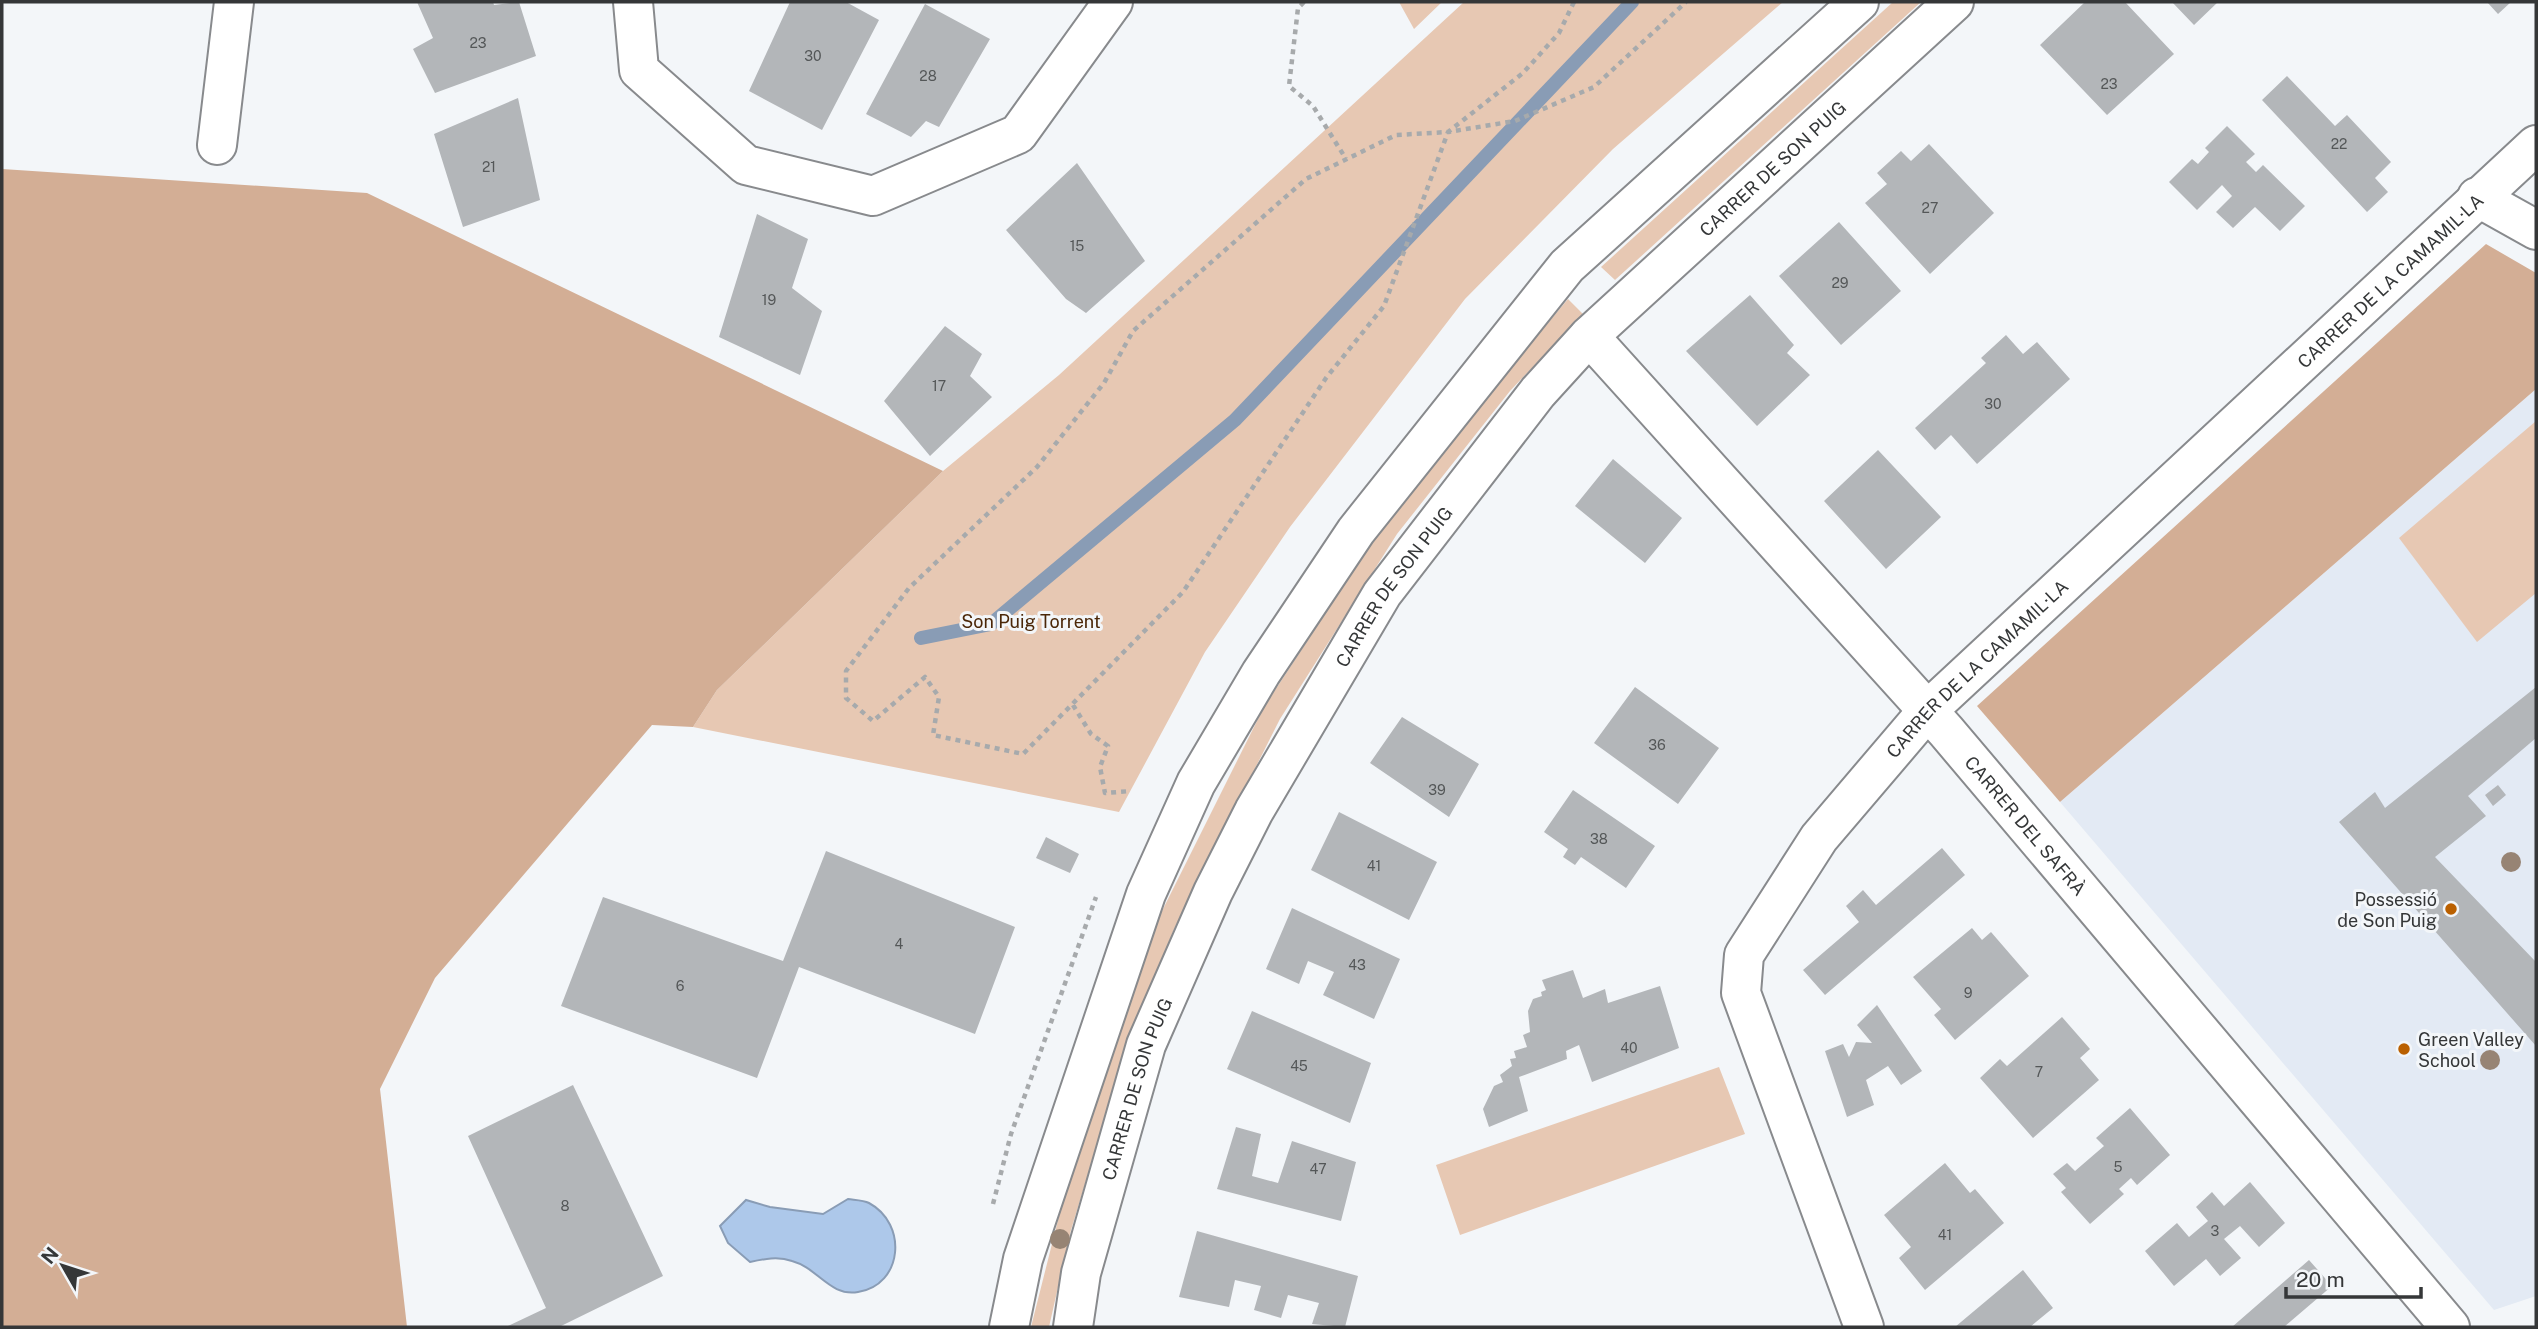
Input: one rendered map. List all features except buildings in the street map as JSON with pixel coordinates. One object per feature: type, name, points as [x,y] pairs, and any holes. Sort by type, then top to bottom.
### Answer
[{"type":"street","points":[[217,145],[234,2]]},
{"type":"street","points":[[634,2],[639,70],[746,165],[873,196],[1018,134],[1113,2]]},
{"type":"street","points":[[1009,1327],[1023,1259],[1146,894],[1196,783],[1261,673],[1356,531],[1567,266],[1859,2]]},
{"type":"street","name":"CARRER DE SON PUIG","points":[[1073,1327],[1081,1273],[1146,1045],[1213,892],[1254,811],[1382,594],[1538,392],[1589,336],[1954,2]]},
{"type":"street","name":"CARRER DE LA CAMAMIL·LA","points":[[1864,1327],[1741,993],[1744,955],[1819,838],[1928,710],[2536,145]]},
{"type":"street","points":[[2477,197],[2536,230]]},
{"type":"street","name":"CARRER DEL SAFRÀ","points":[[1589,336],[1928,710],[2450,1327]]},
{"type":"path","points":[[1304,2],[1298,8],[1289,86],[1314,106],[1346,159]]},
{"type":"path","points":[[1573,2],[1559,33],[1523,72],[1448,132],[1384,306],[1326,378],[1183,592],[1023,754],[933,735],[939,696],[925,677],[873,721],[846,698],[846,671],[909,588],[1037,467],[1104,383],[1133,331],[1306,179],[1396,135],[1448,132],[1515,121],[1594,87],[1686,2]]},
{"type":"path","points":[[1073,705],[1091,734],[1108,746],[1100,767],[1105,793],[1131,791]]},
{"type":"shaded area","points":[[2,169],[367,193],[943,471],[717,690],[693,727],[652,725],[435,978],[380,1089],[407,1327],[2,1327]]},
{"type":"shaded area","points":[[2486,244],[2536,273],[2536,389],[2060,802],[1977,706]]},
{"type":"shaded area","name":"Green Valley School","points":[[2536,389],[2536,1296],[2494,1310],[2060,802]]},
{"type":"green space","points":[[1399,2],[1442,2],[1414,29]]},
{"type":"green space","name":"Son Puig Torrent","points":[[1464,2],[1783,2],[1613,149],[1465,299],[1290,527],[1205,652],[1119,812],[693,727],[717,690],[943,471],[1059,375]]},
{"type":"green space","points":[[1893,2],[1921,2],[1615,280],[1601,267]]},
{"type":"green space","points":[[1568,299],[1583,314],[1510,391],[1397,534],[1280,719],[1174,929],[1125,1053],[1071,1230],[1049,1327],[1031,1327],[1078,1141],[1147,941],[1264,707],[1369,547],[1444,447]]},
{"type":"green space","points":[[2536,421],[2536,593],[2477,642],[2399,538]]},
{"type":"green space","points":[[1719,1067],[1745,1134],[1460,1235],[1436,1165]]},
{"type":"water","points":[[848,1199],[867,1202],[882,1213],[895,1239],[892,1266],[884,1278],[873,1287],[858,1292],[840,1290],[787,1259],[771,1258],[750,1262],[728,1243],[720,1226],[746,1200],[770,1207],[823,1214]]},
{"type":"waterway","points":[[921,638],[991,624],[1235,420],[1632,2]]},
{"type":"place","name":"Possessió de Son Puig","points":[[2451,909]]},
{"type":"place","name":"Green Valley School","points":[[2404,1049]]}]
